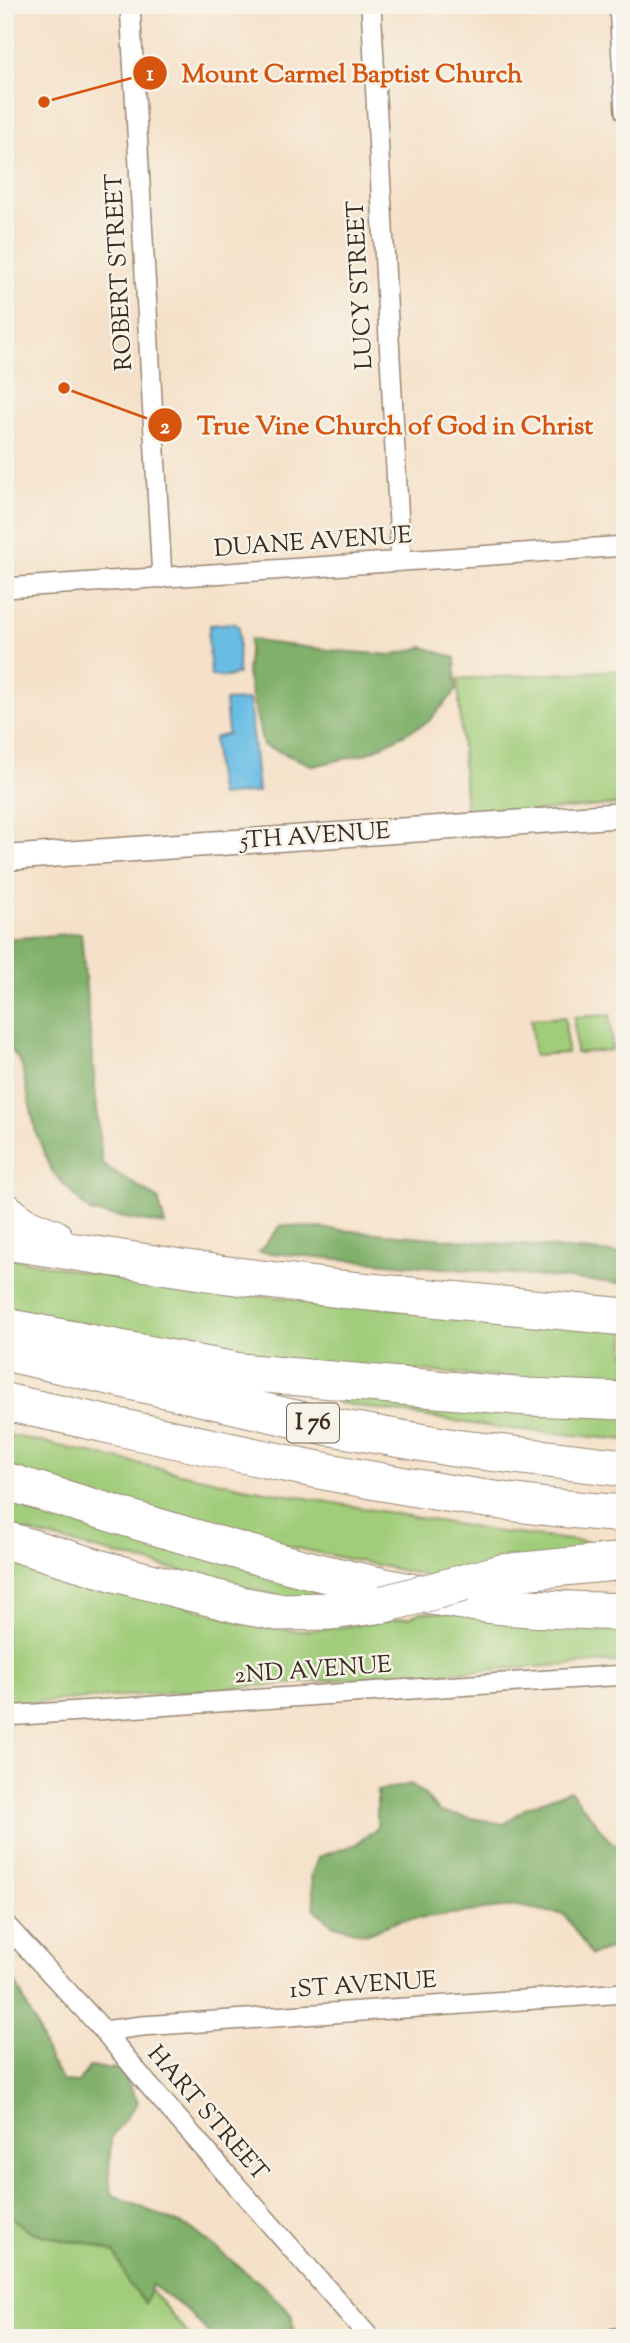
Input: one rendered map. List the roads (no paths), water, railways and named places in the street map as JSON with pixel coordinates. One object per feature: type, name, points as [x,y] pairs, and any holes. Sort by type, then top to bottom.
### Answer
[{"type":"highway","points":[[5,1211],[22,1225],[97,1255]]},
{"type":"highway","points":[[5,1241],[340,1289],[625,1317]]},
{"type":"highway","points":[[5,1326],[240,1372],[528,1397],[625,1402]]},
{"type":"highway","name":"I 76","points":[[5,1352],[326,1426],[454,1448],[625,1468]]},
{"type":"highway","name":"I 76","points":[[5,1402],[394,1484],[523,1503],[625,1514]]},
{"type":"highway","points":[[5,1481],[249,1555],[350,1580],[457,1601],[625,1612]]},
{"type":"highway","points":[[5,1540],[115,1573],[278,1612],[331,1611],[384,1604],[502,1573],[625,1561]]},
{"type":"street","name":"ROBERT STREET","points":[[130,5],[162,578]]},
{"type":"street","name":"LUCY STREET","points":[[371,5],[401,561]]},
{"type":"street","points":[[619,5],[625,112]]},
{"type":"street","name":"DUANE AVENUE","points":[[5,588],[625,546]]},
{"type":"street","name":"5TH AVENUE","points":[[5,858],[625,815]]},
{"type":"street","name":"2ND AVENUE","points":[[5,1716],[625,1675]]},
{"type":"street","name":"HART STREET","points":[[5,1924],[104,2031],[370,2338]]},
{"type":"street","name":"1ST AVENUE","points":[[104,2031],[142,2026],[625,1993]]},
{"type":"street","points":[[614,2338],[625,2337]]},
{"type":"water","points":[[234,623],[239,627],[238,674],[227,677],[211,676],[208,637],[210,625]]},
{"type":"water","points":[[249,700],[258,792],[220,796],[214,738],[228,734],[225,701]]},
{"type":"place","name":"Mount Carmel Baptist Church","points":[[44,102]]},
{"type":"place","name":"True Vine Church of God in Christ","points":[[64,388]]}]
